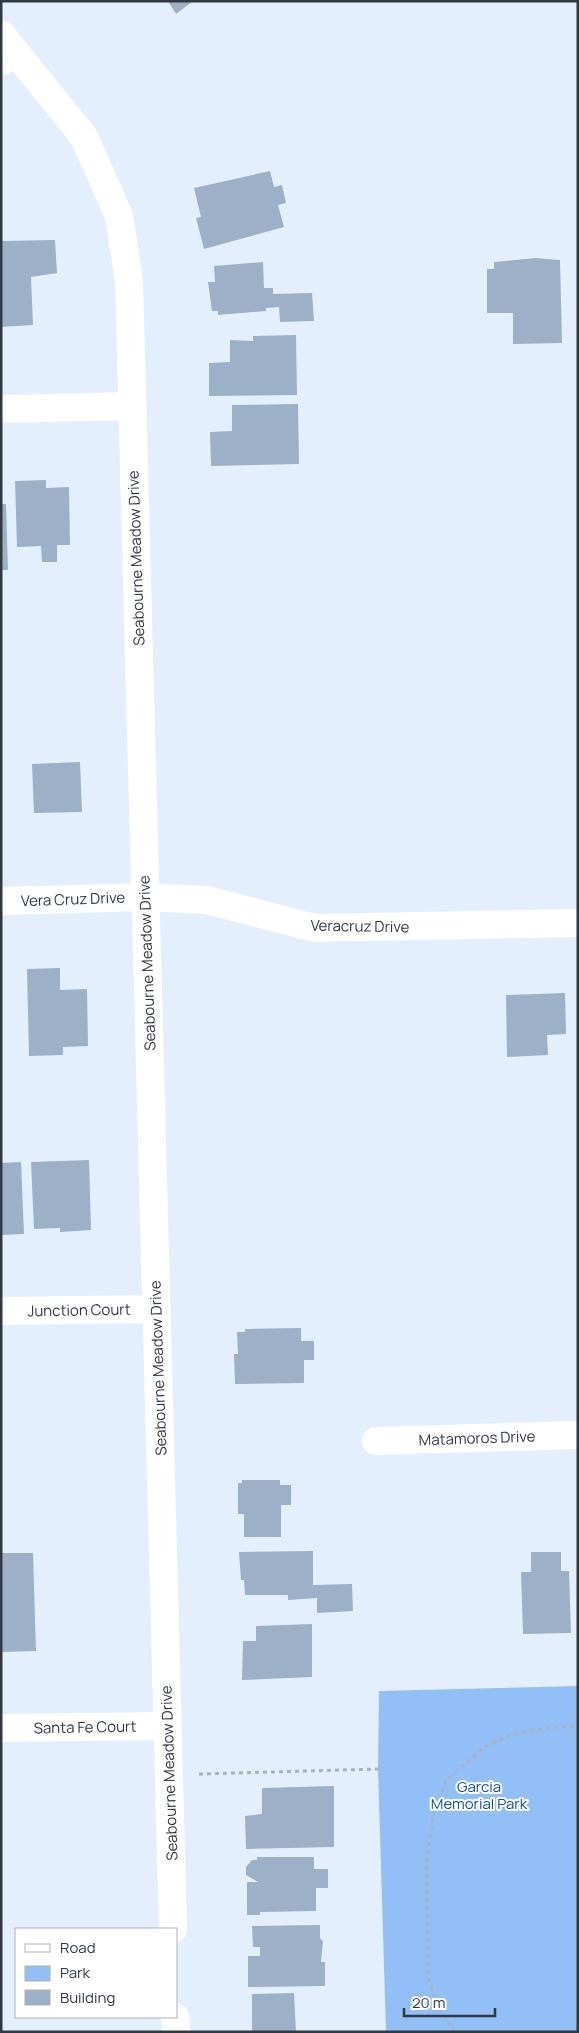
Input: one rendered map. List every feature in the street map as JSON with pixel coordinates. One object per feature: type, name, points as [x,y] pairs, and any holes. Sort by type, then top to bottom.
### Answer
[{"type":"street","name":"Seabourne Meadow Drive","points":[[1,34],[11,64],[84,137],[119,216],[129,281],[173,1928]]},
{"type":"street","points":[[1,409],[132,406]]},
{"type":"street","name":"Vera Cruz Drive","points":[[1,901],[145,897]]},
{"type":"street","name":"Veracruz Drive","points":[[145,897],[208,900],[315,928],[578,923]]},
{"type":"street","name":"Junction Court","points":[[1,1311],[156,1309]]},
{"type":"street","name":"Matamoros Drive","points":[[376,1441],[578,1435]]},
{"type":"street","name":"Santa Fe Court","points":[[1,1728],[168,1726]]},
{"type":"street","points":[[176,2018],[176,2032]]},
{"type":"path","points":[[454,2032],[438,2006],[428,1976],[427,1861],[433,1815],[446,1780],[484,1747],[513,1734],[554,1726],[578,1726]]},
{"type":"path","points":[[169,1774],[378,1769]]},
{"type":"green space","name":"Garcia Memorial Park","points":[[578,1686],[578,2032],[386,2032],[378,1769],[379,1691]]},
{"type":"building","points":[[168,1],[193,1],[176,14]]},
{"type":"building","points":[[270,171],[274,187],[282,185],[286,203],[278,205],[284,227],[204,249],[196,218],[201,217],[194,188]]},
{"type":"building","points":[[55,240],[57,273],[31,277],[33,325],[1,327],[1,241]]},
{"type":"building","points":[[535,258],[560,260],[562,343],[513,344],[513,313],[487,313],[487,269],[494,269],[494,262]]},
{"type":"building","points":[[263,262],[264,288],[273,288],[273,294],[312,293],[314,321],[280,322],[279,307],[266,308],[266,311],[218,315],[218,311],[212,311],[208,282],[215,282],[214,266]]},
{"type":"building","points":[[296,335],[297,395],[209,396],[209,363],[230,362],[230,340],[253,341],[253,336]]},
{"type":"building","points":[[298,404],[299,464],[211,466],[210,432],[232,431],[232,405]]},
{"type":"building","points":[[46,480],[46,488],[69,487],[70,545],[57,545],[57,562],[42,562],[41,546],[17,547],[15,481]]},
{"type":"building","points":[[1,504],[6,504],[8,570],[1,570]]},
{"type":"building","points":[[80,762],[82,812],[34,813],[32,764]]},
{"type":"building","points":[[60,968],[60,990],[87,989],[88,1046],[63,1047],[63,1055],[29,1056],[27,969]]},
{"type":"building","points":[[565,993],[566,1034],[547,1035],[548,1055],[507,1057],[506,995]]},
{"type":"building","points":[[89,1160],[91,1230],[60,1232],[60,1228],[34,1229],[31,1162]]},
{"type":"building","points":[[21,1162],[24,1234],[1,1235],[1,1163]]},
{"type":"building","points":[[301,1328],[301,1341],[314,1341],[314,1360],[304,1360],[304,1383],[235,1384],[234,1354],[238,1354],[237,1332],[245,1332],[245,1329]]},
{"type":"building","points":[[242,1480],[280,1480],[280,1485],[291,1485],[291,1505],[281,1505],[281,1537],[244,1537],[244,1514],[238,1514],[238,1483],[242,1483]]},
{"type":"building","points":[[313,1551],[313,1585],[352,1584],[353,1611],[317,1613],[317,1598],[288,1600],[288,1595],[245,1595],[244,1580],[241,1580],[239,1552]]},
{"type":"building","points":[[531,1552],[561,1552],[561,1571],[569,1571],[571,1633],[523,1634],[521,1572],[531,1572]]},
{"type":"building","points":[[1,1553],[33,1553],[36,1651],[2,1652]]},
{"type":"building","points":[[312,1624],[312,1677],[242,1680],[243,1641],[256,1641],[256,1626]]},
{"type":"building","points":[[334,1786],[334,1847],[246,1849],[245,1816],[262,1814],[262,1788]]},
{"type":"building","points":[[257,1857],[314,1857],[314,1869],[328,1869],[328,1888],[316,1888],[316,1911],[260,1912],[260,1915],[247,1915],[247,1882],[258,1882],[246,1875],[246,1867],[252,1860],[257,1860]]},
{"type":"building","points":[[320,1925],[320,1938],[323,1941],[321,1962],[325,1962],[325,1986],[248,1987],[248,1956],[260,1956],[260,1947],[253,1947],[252,1926]]},
{"type":"building","points":[[294,1993],[296,2032],[252,2032],[252,1994]]}]
